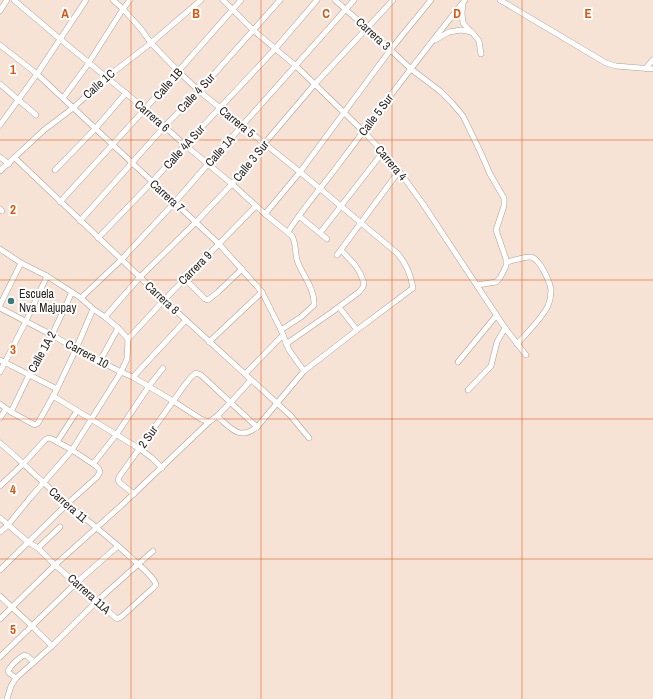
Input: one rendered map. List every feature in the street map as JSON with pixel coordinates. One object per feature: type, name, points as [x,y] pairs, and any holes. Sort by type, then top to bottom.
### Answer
[{"type":"street","points":[[0,11],[7,0]]},
{"type":"street","points":[[0,125],[37,74],[86,0]]},
{"type":"street","name":"Carrera 5","points":[[113,0],[141,29],[151,43],[199,91],[361,222],[400,256],[409,272],[414,288],[357,330]]},
{"type":"street","points":[[63,98],[89,63],[130,0]]},
{"type":"street","name":"Calle 1C","points":[[0,171],[44,130],[73,108],[107,77],[151,43],[201,0]]},
{"type":"street","name":"Carrera 4","points":[[223,0],[253,30],[296,66],[383,152],[423,204],[504,328],[526,355]]},
{"type":"street","name":"Calle 1B","points":[[60,202],[242,0]]},
{"type":"street","name":"Calle 4 Sur","points":[[80,221],[280,0]]},
{"type":"street","name":"Calle 4A Sur","points":[[98,238],[275,49],[317,0]]},
{"type":"street","name":"Carrera 3","points":[[335,0],[391,49],[411,69],[447,98],[462,116],[480,150],[490,174],[504,198],[504,206],[496,230],[507,262]]},
{"type":"street","name":"Calle 1A","points":[[81,298],[122,259],[175,202],[354,0]]},
{"type":"street","name":"Calle 3 Sur","points":[[105,317],[140,277],[232,184],[314,85],[393,0]]},
{"type":"street","points":[[265,214],[300,172],[391,49],[431,0]]},
{"type":"street","points":[[500,0],[606,63],[616,66],[646,68],[653,70]]},
{"type":"street","name":"Carrera 6","points":[[15,1],[145,109],[265,214],[288,232]]},
{"type":"street","points":[[465,1],[462,13],[462,23],[479,41],[482,54]]},
{"type":"street","name":"Calle 5 Sur","points":[[288,232],[363,131],[432,41],[465,1]]},
{"type":"street","points":[[432,41],[449,32],[461,30],[472,32]]},
{"type":"street","name":"Carrera 7","points":[[0,46],[37,74],[219,244],[262,292],[286,344],[304,371]]},
{"type":"street","points":[[646,68],[653,60]]},
{"type":"street","points":[[0,84],[36,115]]},
{"type":"street","points":[[55,170],[95,129],[126,93]]},
{"type":"street","points":[[320,233],[342,207],[383,152]]},
{"type":"street","points":[[0,157],[9,164]]},
{"type":"street","name":"Carrera 8","points":[[15,158],[164,300],[291,416],[309,438]]},
{"type":"street","points":[[286,344],[359,292],[363,287],[364,283],[355,265],[339,253],[399,171]]},
{"type":"street","name":"Carrera 9","points":[[128,339],[184,279],[256,206]]},
{"type":"street","points":[[299,216],[327,239]]},
{"type":"street","points":[[245,374],[282,333],[314,305],[311,289],[297,260],[294,238],[288,232]]},
{"type":"street","points":[[0,249],[21,263],[47,276],[81,298],[118,328],[128,339],[127,359],[122,372],[72,450],[8,525],[0,532]]},
{"type":"street","points":[[477,285],[498,281],[507,262],[528,257],[533,258],[542,267],[551,290],[549,304],[545,312],[517,344]]},
{"type":"street","points":[[0,305],[21,263]]},
{"type":"street","points":[[184,279],[205,299],[208,300],[242,269]]},
{"type":"street","points":[[0,372],[2,361],[26,321],[47,276]]},
{"type":"street","name":"Calle 1A 2","points":[[0,418],[9,410],[52,335],[72,292]]},
{"type":"street","points":[[209,342],[262,292]]},
{"type":"street","points":[[217,416],[237,433],[248,433],[257,427],[304,371],[357,330],[338,307]]},
{"type":"street","name":"Carrera 10","points":[[0,308],[76,349],[133,377],[201,419],[209,422]]},
{"type":"street","points":[[0,404],[35,425],[40,421],[76,349],[93,309]]},
{"type":"street","points":[[458,362],[496,316]]},
{"type":"street","points":[[133,377],[186,320]]},
{"type":"street","points":[[100,361],[118,328]]},
{"type":"street","points":[[468,390],[491,366],[497,342],[504,328]]},
{"type":"street","points":[[2,361],[57,389]]},
{"type":"street","points":[[93,464],[116,435],[163,368]]},
{"type":"street","name":"2 Sur","points":[[134,494],[120,483],[118,479],[173,401],[196,373],[199,373],[232,402]]},
{"type":"street","points":[[0,619],[55,564],[134,494],[232,402],[251,380]]},
{"type":"street","points":[[53,396],[140,449],[162,468]]},
{"type":"street","points":[[232,402],[257,427]]},
{"type":"street","points":[[57,442],[77,411]]},
{"type":"street","points":[[0,486],[49,438],[72,450],[99,469],[99,474],[0,570]]},
{"type":"street","name":"Carrera 11","points":[[0,442],[43,483],[138,564]]},
{"type":"street","name":"Carrera 11A","points":[[0,518],[28,542],[38,548],[117,619],[132,608],[156,585],[153,579],[138,564]]},
{"type":"street","points":[[38,548],[60,527]]},
{"type":"street","points":[[0,656],[76,583],[118,546]]},
{"type":"street","points":[[7,699],[11,686],[16,678],[52,646],[97,601],[153,551]]},
{"type":"street","points":[[0,596],[52,646]]},
{"type":"street","points":[[16,678],[9,673],[8,670],[20,658],[27,656],[34,662]]},
{"type":"place","name":"Escuela Nva Majupay","points":[[11,301]]}]
